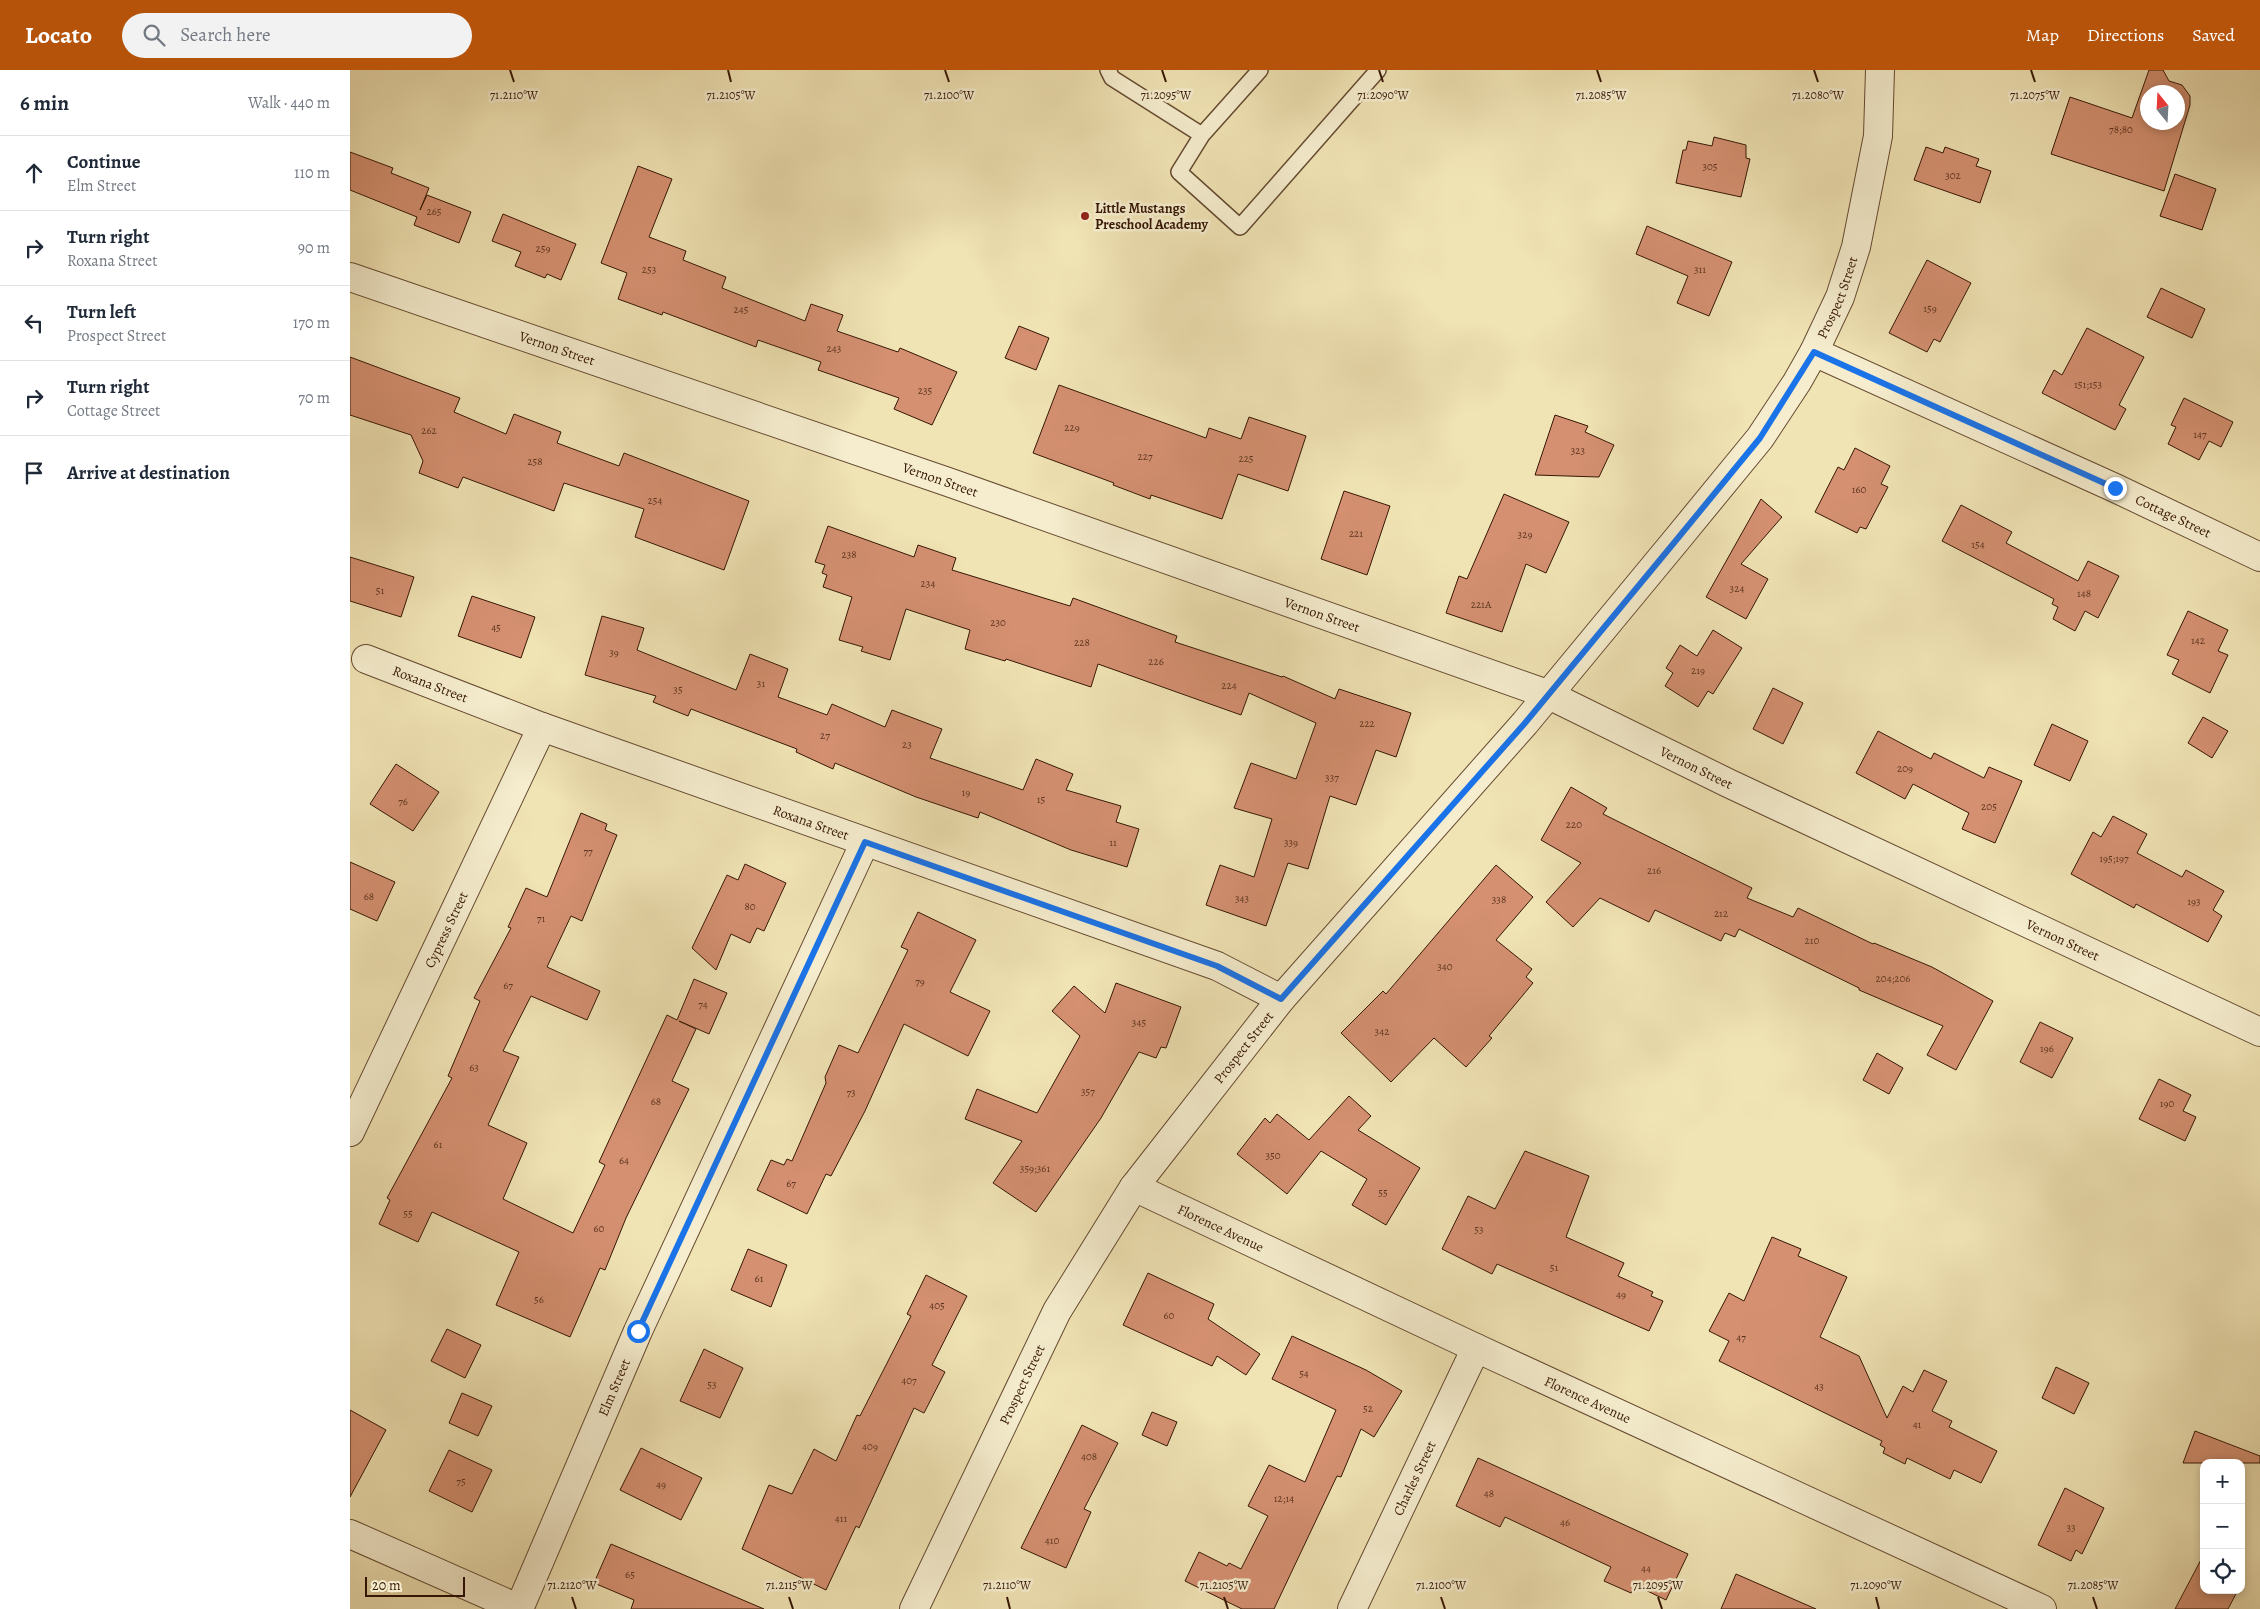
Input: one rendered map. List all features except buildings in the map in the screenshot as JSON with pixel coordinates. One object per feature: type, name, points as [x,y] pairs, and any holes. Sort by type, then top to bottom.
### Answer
[{"type":"street","name":"Prospect Street","points":[[914,1609],[1057,1311],[1134,1187],[1281,999],[1525,723],[1760,438],[1814,352],[1840,297],[1856,247],[1878,136],[1880,70]]},
{"type":"street","name":"Vernon Street","points":[[350,277],[948,482],[1547,694],[1728,783],[2260,1032]]},
{"type":"street","name":"Cottage Street","points":[[1814,352],[2106,484],[2260,557]]},
{"type":"street","name":"Roxana Street","points":[[366,659],[542,727],[1217,966],[1281,999]]},
{"type":"street","name":"Cypress Street","points":[[350,1132],[542,727]]},
{"type":"street","name":"Elm Street","points":[[520,1609],[638,1331],[865,842]]},
{"type":"street","name":"Florence Avenue","points":[[1134,1187],[1476,1348],[2042,1609]]},
{"type":"street","name":"Charles Street","points":[[1352,1609],[1476,1348]]},
{"type":"street","points":[[350,1534],[520,1609]]},
{"type":"lane","points":[[1108,70],[1112,78],[1202,135]]},
{"type":"lane","points":[[1260,70],[1202,135],[1179,172],[1240,227],[1378,70]]},
{"type":"place","name":"Little Mustangs Preschool Academy","points":[[1085,216]]},
{"type":"route","points":[[638,1331],[865,842],[1217,966],[1281,999],[1525,723],[1547,694],[1678,538],[1760,438],[1797,382],[1814,352],[2115,488]]}]
